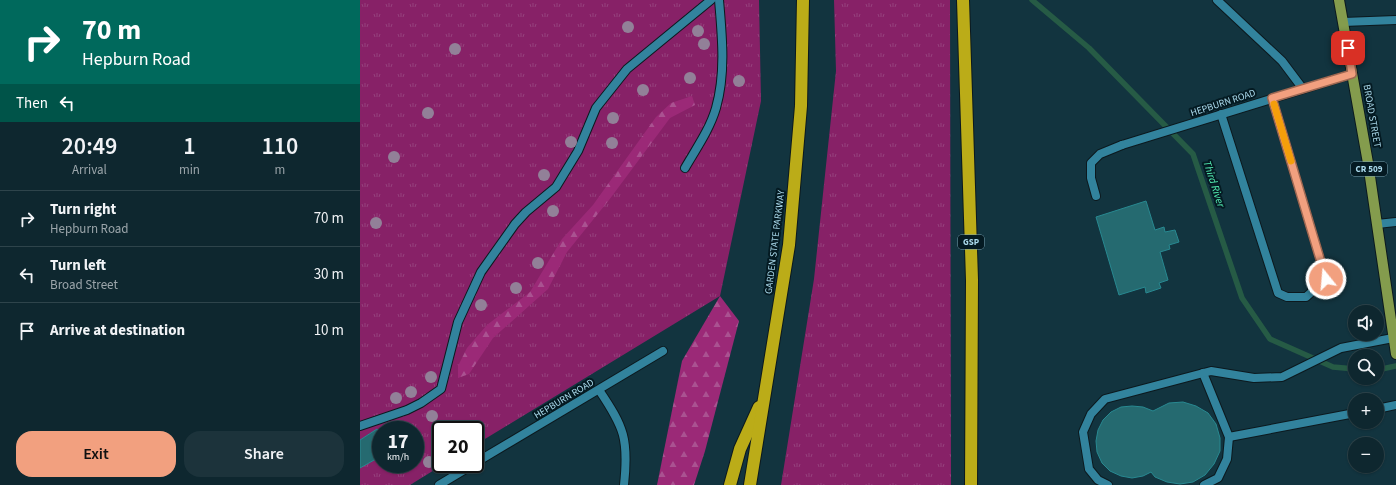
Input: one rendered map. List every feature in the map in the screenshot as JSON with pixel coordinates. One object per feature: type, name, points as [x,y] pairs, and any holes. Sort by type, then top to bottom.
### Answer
[{"type":"highway","name":"GARDEN STATE PARKWAY","points":[[750,485],[789,245],[801,106],[803,0]]},
{"type":"highway","name":"GSP","points":[[963,0],[972,280],[971,485]]},
{"type":"highway","points":[[730,485],[740,448],[766,392]]},
{"type":"main road","name":"BROAD STREET","points":[[1339,0],[1377,224],[1395,347]]},
{"type":"street","points":[[360,426],[407,410],[421,403],[441,389],[458,322],[481,272],[515,224],[526,212],[556,187],[578,151],[596,108],[627,69],[711,0]]},
{"type":"street","points":[[685,168],[706,131],[717,102],[721,82],[722,46],[719,0]]},
{"type":"street","points":[[1217,0],[1282,61],[1303,89]]},
{"type":"street","points":[[1343,22],[1396,20]]},
{"type":"street","name":"HEPBURN ROAD","points":[[1096,196],[1091,178],[1091,163],[1100,154],[1122,145],[1352,74]]},
{"type":"street","points":[[1221,114],[1278,293],[1287,297],[1306,297],[1326,279],[1272,98]]},
{"type":"street","points":[[1377,224],[1396,222]]},
{"type":"street","points":[[1108,485],[1098,480],[1089,469],[1083,432],[1091,414],[1105,399],[1211,372],[1254,378],[1282,377],[1299,370],[1341,348],[1395,347]]},
{"type":"street","name":"HEPBURN ROAD","points":[[484,458],[663,351]]},
{"type":"street","points":[[1203,374],[1229,437],[1227,459],[1218,478],[1204,485]]},
{"type":"street","points":[[599,390],[614,412],[624,433],[627,459],[624,485]]},
{"type":"street","points":[[1384,408],[1396,406]]},
{"type":"street","points":[[1229,437],[1348,414]]},
{"type":"street","name":"HEPBURN ROAD","points":[[439,485],[459,473]]},
{"type":"green space","points":[[360,0],[759,0],[761,101],[720,296],[484,440],[484,421],[432,421],[432,471],[410,485],[360,485]]},
{"type":"green space","points":[[834,0],[950,0],[951,485],[781,485],[814,279],[836,71]]},
{"type":"green space","points":[[692,96],[695,105],[670,118],[609,200],[567,252],[548,289],[493,338],[469,374],[458,378],[458,366],[467,348],[487,325],[530,292],[562,239],[593,205],[656,117],[671,103]]},
{"type":"green space","points":[[720,296],[739,321],[705,451],[694,485],[657,485],[682,361]]},
{"type":"building","points":[[1146,201],[1155,230],[1164,227],[1165,232],[1175,230],[1179,242],[1169,245],[1170,249],[1160,252],[1168,280],[1159,283],[1161,288],[1146,293],[1145,287],[1119,295],[1096,217]]},
{"type":"building","points":[[1183,402],[1196,406],[1208,413],[1216,424],[1220,438],[1220,451],[1214,464],[1205,475],[1193,482],[1180,484],[1167,482],[1155,477],[1151,472],[1143,476],[1132,478],[1121,476],[1110,471],[1102,463],[1097,452],[1096,441],[1098,430],[1103,420],[1111,412],[1121,407],[1132,406],[1143,407],[1153,411],[1169,403]]},
{"type":"building","points":[[372,432],[372,461],[360,468],[360,440]]},
{"type":"waterway","name":"Third River","points":[[1032,0],[1089,48],[1193,154],[1242,298],[1270,339],[1333,367],[1348,368]]},
{"type":"waterway","name":"Third River","points":[[1384,369],[1396,366]]},
{"type":"slow traffic","points":[[1274,104],[1291,161]]},
{"type":"route","points":[[1326,279],[1272,98],[1352,74],[1348,48]]}]
